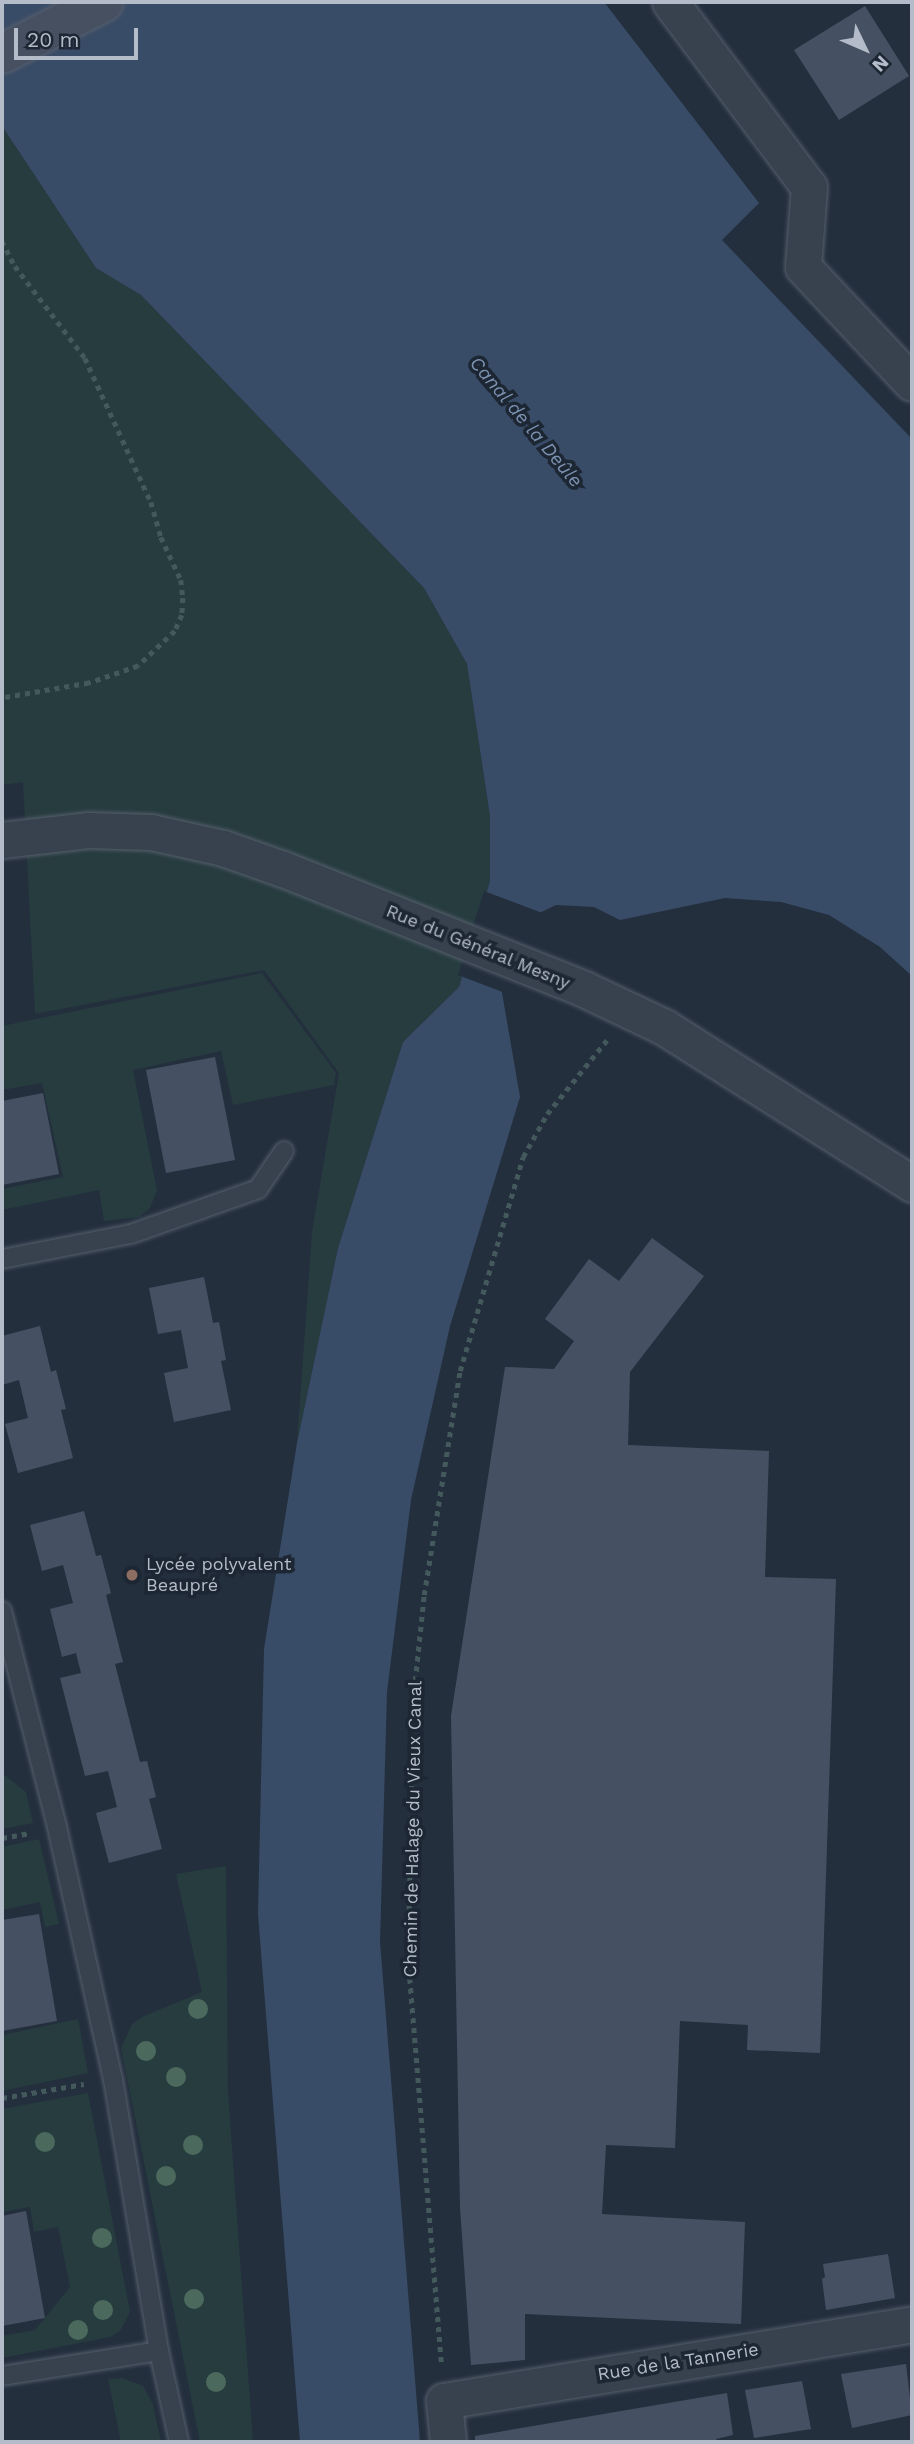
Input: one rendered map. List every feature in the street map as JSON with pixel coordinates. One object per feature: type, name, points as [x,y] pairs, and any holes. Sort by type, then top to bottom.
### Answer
[{"type":"main road","points":[[2,54],[104,2]]},
{"type":"street","points":[[670,2],[809,187],[803,267],[912,383]]},
{"type":"street","name":"Rue du Général Mesny","points":[[2,841],[89,830],[151,832],[182,838],[284,869],[626,1008],[724,1063],[912,1184]]},
{"type":"street","name":"Rue de la Tannerie","points":[[444,2401],[912,2324]]},
{"type":"street","points":[[444,2401],[447,2442]]},
{"type":"lane","points":[[2,1259],[131,1234],[258,1189],[284,1151]]},
{"type":"lane","points":[[2,1611],[57,1827],[113,2079],[159,2351],[180,2442]]},
{"type":"lane","points":[[2,2376],[159,2351]]},
{"type":"path","points":[[2,241],[15,266],[85,358],[151,502],[161,537],[181,580],[183,598],[182,615],[175,632],[138,666],[89,683],[2,698]]},
{"type":"path","name":"Chemin de Halage du Vieux Canal","points":[[444,2401],[408,1961],[413,1701],[424,1595],[460,1371],[523,1157],[547,1114],[589,1066],[626,1008]]},
{"type":"path","points":[[2,2098],[113,2079]]},
{"type":"green space","points":[[2,126],[96,268],[141,295],[424,588],[467,664],[490,816],[490,881],[459,987],[403,1042],[338,1248],[297,1442],[312,1232],[339,1073],[264,970],[35,1014],[23,782],[2,785]]},
{"type":"green space","points":[[262,973],[336,1073],[334,1085],[233,1105],[221,1051],[133,1070],[157,1190],[150,1208],[139,1217],[104,1221],[99,1190],[2,1210],[2,1189],[63,1177],[42,1083],[2,1090],[2,1026]]},
{"type":"green space","points":[[2,1773],[26,1792],[33,1823],[2,1829]]},
{"type":"green space","points":[[39,1839],[59,1924],[45,1927],[40,1902],[2,1910],[2,1847]]},
{"type":"green space","points":[[226,1866],[228,2092],[253,2442],[200,2442],[121,2048],[132,2024],[144,2016],[202,1992],[176,1874]]},
{"type":"green space","points":[[78,2019],[88,2073],[2,2091],[2,2035]]},
{"type":"green space","points":[[88,2093],[130,2312],[120,2331],[110,2337],[2,2358],[2,2336],[35,2330],[70,2287],[58,2227],[34,2232],[30,2207],[2,2212],[2,2109]]},
{"type":"green space","points":[[122,2378],[143,2386],[153,2404],[161,2442],[121,2442],[108,2379]]},
{"type":"water","name":"Canal de la Deûle","points":[[2,2],[604,2],[759,203],[722,240],[912,439],[912,976],[880,947],[829,915],[781,902],[725,898],[620,920],[594,907],[556,905],[531,917],[507,948],[501,987],[520,1097],[450,1326],[411,1500],[387,1692],[380,1942],[420,2442],[300,2442],[258,1914],[264,1649],[297,1443],[338,1248],[403,1042],[459,987],[490,881],[490,816],[467,664],[424,588],[141,295],[96,268],[2,126]]},
{"type":"pier","points":[[484,891],[545,914],[534,920],[511,949],[505,993],[458,975]]},
{"type":"building","points":[[865,6],[909,76],[839,120],[794,50]]},
{"type":"building","points":[[215,1057],[235,1160],[166,1173],[146,1070]]},
{"type":"building","points":[[43,1093],[59,1174],[2,1185],[2,1101]]},
{"type":"building","points":[[652,1238],[704,1276],[630,1372],[628,1445],[769,1451],[765,1577],[836,1579],[820,2053],[747,2050],[748,2025],[680,2021],[675,2148],[606,2145],[602,2214],[745,2222],[741,2324],[525,2314],[525,2360],[471,2365],[460,2207],[451,1716],[505,1367],[554,1369],[574,1341],[545,1319],[589,1259],[619,1281]]},
{"type":"building","points":[[204,1277],[213,1323],[219,1322],[226,1360],[221,1361],[231,1410],[174,1422],[164,1373],[188,1368],[181,1330],[158,1334],[149,1288]]},
{"type":"building","points":[[40,1326],[51,1372],[56,1370],[66,1409],[61,1410],[73,1458],[18,1473],[5,1424],[28,1418],[19,1380],[2,1385],[2,1336]]},
{"type":"building","points":[[84,1511],[96,1556],[101,1555],[111,1593],[106,1595],[123,1662],[115,1664],[140,1762],[147,1761],[156,1797],[149,1799],[162,1849],[109,1863],[96,1813],[117,1807],[108,1771],[85,1776],[60,1678],[81,1673],[76,1653],[62,1657],[50,1609],[73,1603],[63,1565],[42,1571],[30,1525]]},
{"type":"building","points":[[39,1914],[57,2021],[2,2031],[2,1920]]},
{"type":"building","points":[[26,2211],[45,2318],[2,2326],[2,2216]]},
{"type":"building","points":[[888,2254],[895,2298],[826,2310],[823,2264]]},
{"type":"building","points":[[906,2364],[912,2415],[852,2428],[841,2374]]},
{"type":"building","points":[[802,2381],[811,2429],[754,2438],[745,2390]]},
{"type":"building","points":[[727,2393],[733,2435],[716,2439],[717,2442],[475,2442],[475,2436]]},
{"type":"place","name":"Lycée polyvalent Beaupré","points":[[132,1575]]}]
